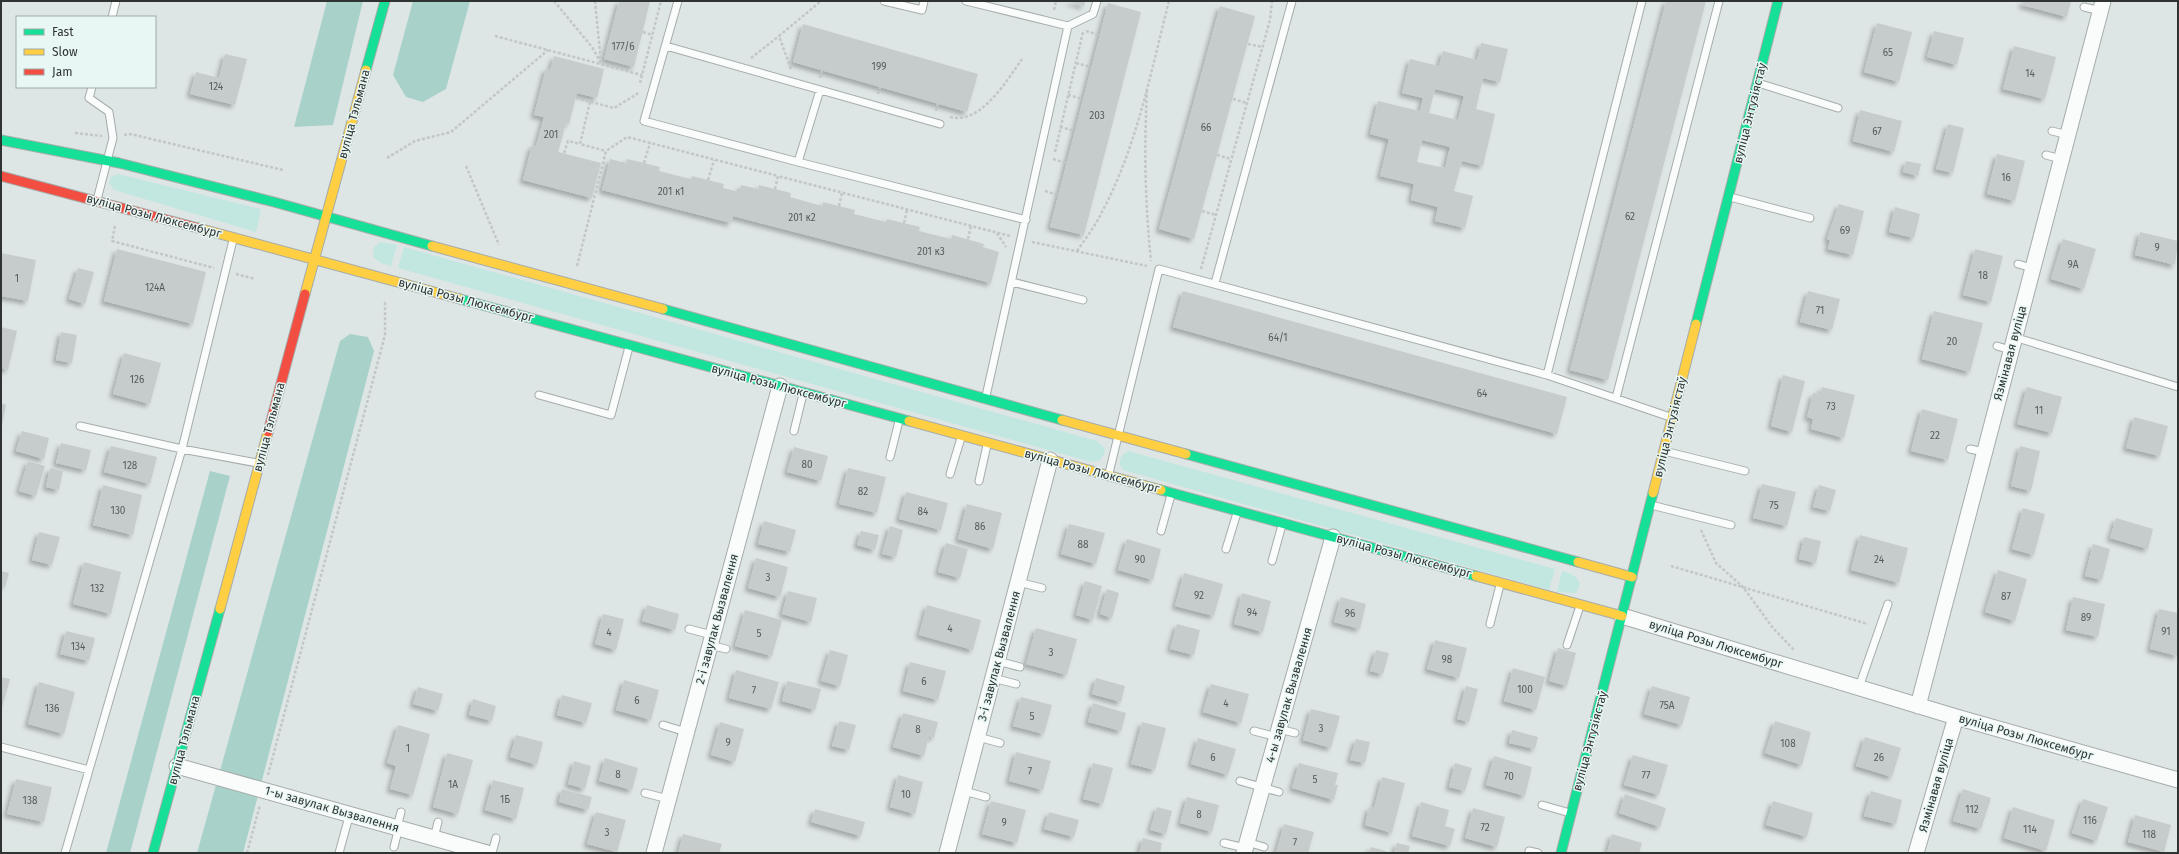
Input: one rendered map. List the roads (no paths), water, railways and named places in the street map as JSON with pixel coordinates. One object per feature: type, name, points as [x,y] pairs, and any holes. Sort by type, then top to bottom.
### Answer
[{"type":"main road","name":"вуліца Тэльмана","points":[[153,853],[385,1]]},
{"type":"main road","name":"вуліца Энтузіястаў","points":[[1560,853],[1651,505],[1778,1]]},
{"type":"main road","points":[[1,140],[106,162],[119,163],[326,216],[1632,577]]},
{"type":"main road","name":"вуліца Розы Люксембург","points":[[1,176],[233,237],[1622,616]]},
{"type":"street","name":"Язмінавая вуліца","points":[[1918,706],[1977,451],[2007,344],[2025,266],[2061,159],[2102,6]]},
{"type":"street","name":"2-і завулак Вызвалення","points":[[654,853],[780,386]]},
{"type":"street","name":"3-і завулак Вызвалення","points":[[948,853],[1050,460]]},
{"type":"street","name":"4-ы завулак Вызвалення","points":[[1246,848],[1333,537]]},
{"type":"street","name":"вуліца Розы Люксембург","points":[[1622,616],[1918,706],[2178,780]]},
{"type":"street","name":"Язмінавая вуліца","points":[[1916,853],[1956,717]]},
{"type":"street","name":"1-ы завулак Вызвалення","points":[[176,766],[350,813],[488,853]]},
{"type":"lane","points":[[112,16],[116,1]]},
{"type":"lane","points":[[678,1],[644,121],[1026,220]]},
{"type":"lane","points":[[884,1],[922,10],[924,1]]},
{"type":"lane","points":[[966,1],[1068,26],[1093,14],[1097,1]]},
{"type":"lane","points":[[1215,283],[1292,1]]},
{"type":"lane","points":[[1547,375],[1642,1]]},
{"type":"lane","points":[[1616,398],[1719,1]]},
{"type":"lane","points":[[2084,7],[2102,6]]},
{"type":"lane","points":[[986,398],[1068,26]]},
{"type":"lane","points":[[666,46],[940,124]]},
{"type":"lane","points":[[1758,83],[1838,108]]},
{"type":"lane","points":[[92,88],[89,98],[109,112],[113,138],[97,201]]},
{"type":"lane","points":[[798,162],[820,90]]},
{"type":"lane","points":[[2052,131],[2068,135]]},
{"type":"lane","points":[[2046,155],[2061,159]]},
{"type":"lane","points":[[1728,197],[1810,218]]},
{"type":"lane","points":[[65,853],[182,449],[233,237]]},
{"type":"lane","points":[[1108,476],[1159,268],[1547,375],[1672,418]]},
{"type":"lane","points":[[1012,282],[1083,300]]},
{"type":"lane","points":[[2007,344],[2178,387]]},
{"type":"lane","points":[[539,395],[611,414],[630,345]]},
{"type":"lane","points":[[794,431],[803,392]]},
{"type":"lane","points":[[890,457],[900,419]]},
{"type":"lane","points":[[80,426],[182,449],[259,463]]},
{"type":"lane","points":[[950,474],[961,435]]},
{"type":"lane","points":[[979,481],[988,443]]},
{"type":"lane","points":[[1664,451],[1745,471]]},
{"type":"lane","points":[[1161,531],[1171,493]]},
{"type":"lane","points":[[1651,505],[1731,526]]},
{"type":"lane","points":[[1226,548],[1237,511]]},
{"type":"lane","points":[[1272,561],[1282,523]]},
{"type":"lane","points":[[1018,582],[1042,588]]},
{"type":"lane","points":[[1490,624],[1501,583]]},
{"type":"lane","points":[[1567,645],[1580,604]]},
{"type":"lane","points":[[1859,687],[1888,604]]},
{"type":"lane","points":[[689,629],[726,649]]},
{"type":"lane","points":[[997,661],[1020,667]]},
{"type":"lane","points":[[993,678],[1016,684]]},
{"type":"lane","points":[[663,725],[686,732]]},
{"type":"lane","points":[[1254,731],[1295,733]]},
{"type":"lane","points":[[978,737],[1000,743]]},
{"type":"lane","points":[[1,747],[89,770]]},
{"type":"lane","points":[[1240,781],[1279,792]]},
{"type":"lane","points":[[964,791],[986,797]]},
{"type":"lane","points":[[645,793],[668,799]]},
{"type":"lane","points":[[1542,805],[1571,813]]},
{"type":"lane","points":[[394,847],[401,812]]},
{"type":"lane","points":[[339,853],[350,813]]},
{"type":"lane","points":[[434,838],[438,822]]},
{"type":"lane","points":[[492,853],[496,838]]},
{"type":"lane","points":[[1224,843],[1246,848],[1264,847]]},
{"type":"lane","points":[[1529,851],[1538,853]]}]
